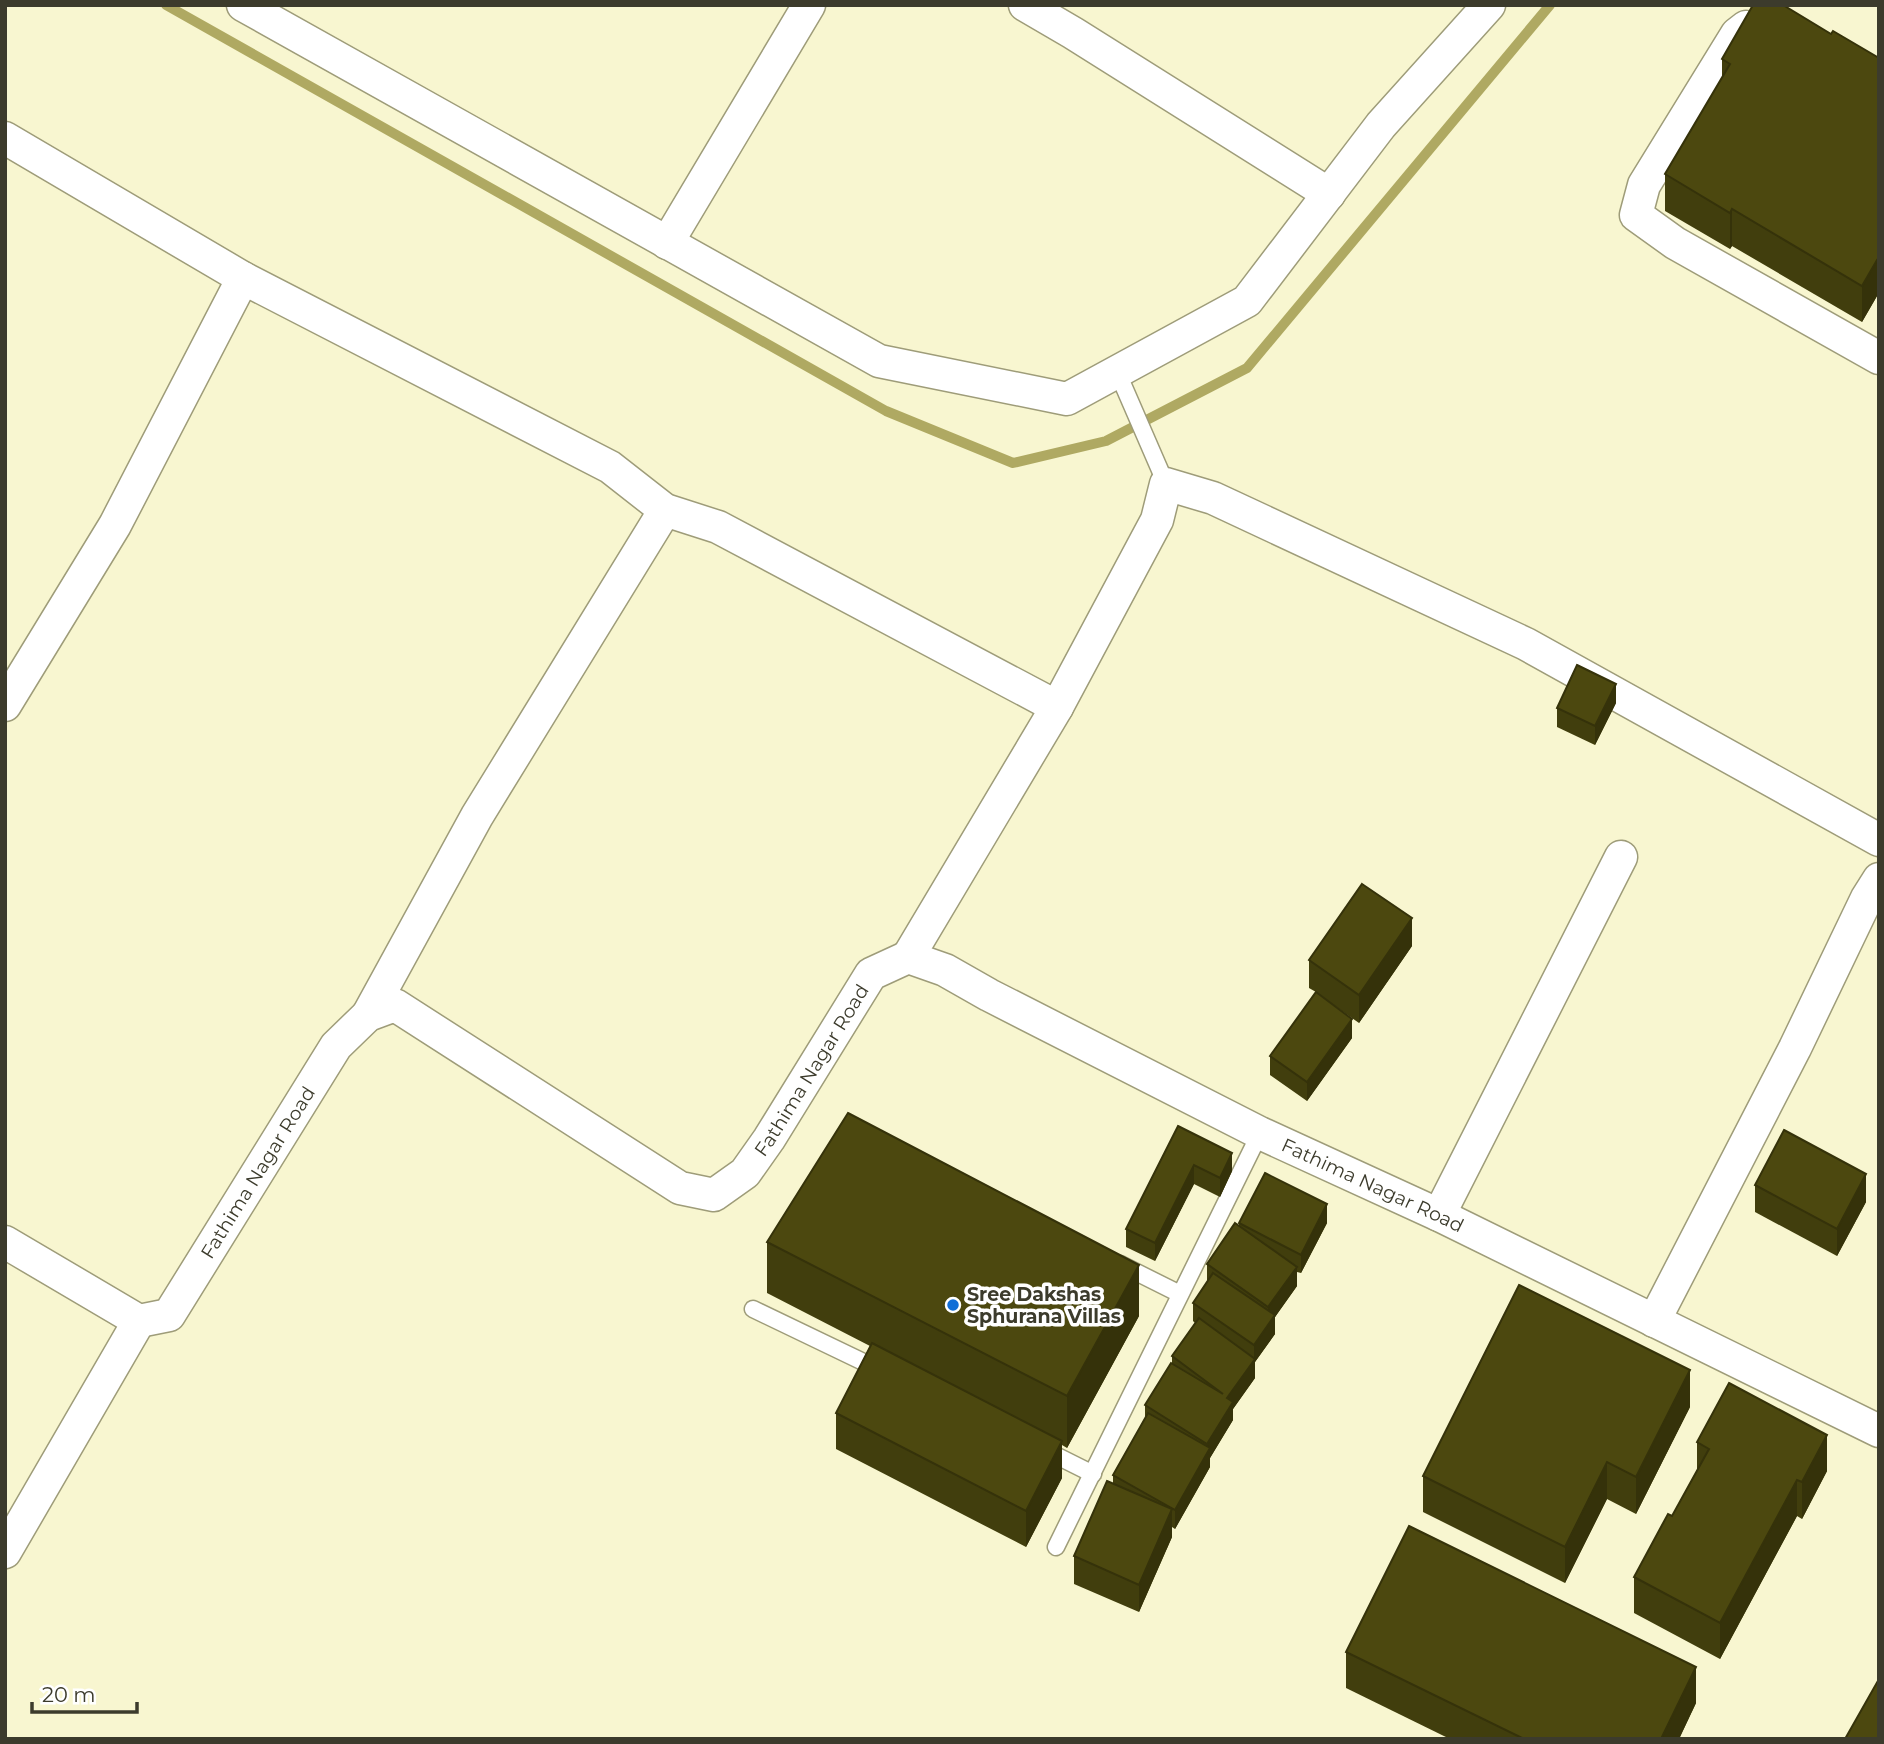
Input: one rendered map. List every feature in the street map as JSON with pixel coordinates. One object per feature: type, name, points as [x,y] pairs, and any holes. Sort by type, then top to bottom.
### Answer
[{"type":"street","points":[[243,5],[879,361],[1067,399],[1247,301],[1381,125],[1473,10]]},
{"type":"street","points":[[667,243],[809,5]]},
{"type":"street","points":[[1025,5],[1329,194]]},
{"type":"street","points":[[1770,16],[1737,34],[1644,185],[1636,215],[1675,243],[1879,358]]},
{"type":"street","points":[[5,138],[243,278],[610,467],[665,510],[718,527],[1058,707]]},
{"type":"street","points":[[5,705],[115,525],[243,278]]},
{"type":"street","points":[[908,957],[1058,707],[1157,520],[1165,483],[1213,498],[1525,644],[1879,840]]},
{"type":"street","points":[[368,1015],[477,816],[665,510]]},
{"type":"street","points":[[1439,1215],[1621,858]]},
{"type":"street","points":[[1654,1321],[1879,879]]},
{"type":"street","name":"Fathima Nagar Road","points":[[139,1321],[169,1315],[336,1046],[368,1015],[396,1005],[680,1188],[714,1195],[744,1172],[769,1139],[871,974],[908,957],[945,970],[1260,1133],[1439,1215],[1879,1431]]},
{"type":"street","points":[[5,1242],[139,1321],[5,1552]]},
{"type":"lane","points":[[1117,373],[1165,483]]},
{"type":"lane","points":[[1056,1547],[1260,1133]]},
{"type":"lane","points":[[1105,1257],[1180,1294]]},
{"type":"lane","points":[[753,1309],[891,1376]]},
{"type":"lane","points":[[1030,1443],[1093,1474]]},
{"type":"building","points":[[1753,5],[1783,5],[1831,34],[1833,31],[1879,58],[1879,261],[1877,260],[1862,286],[1732,209],[1730,213],[1665,174],[1730,64],[1722,59]]},
{"type":"building","points":[[1577,665],[1616,684],[1595,726],[1557,708]]},
{"type":"building","points":[[1362,884],[1412,918],[1359,995],[1309,960]]},
{"type":"building","points":[[1316,992],[1352,1019],[1307,1082],[1270,1056]]},
{"type":"building","name":"Sree Dakshas Sphurana Villas","points":[[848,1113],[1139,1265],[1067,1396],[767,1242]]},
{"type":"building","points":[[1178,1126],[1232,1153],[1220,1178],[1194,1165],[1155,1243],[1126,1229]]},
{"type":"building","points":[[1784,1130],[1866,1174],[1837,1229],[1755,1185]]},
{"type":"building","points":[[1265,1173],[1327,1204],[1301,1255],[1239,1223]]},
{"type":"building","points":[[1235,1223],[1297,1267],[1268,1307],[1207,1264]]},
{"type":"building","points":[[1213,1273],[1275,1315],[1254,1345],[1193,1303]]},
{"type":"building","points":[[1519,1285],[1690,1370],[1636,1477],[1607,1462],[1565,1547],[1423,1476]]},
{"type":"building","points":[[1199,1318],[1255,1359],[1227,1398],[1233,1402],[1207,1444],[1145,1405],[1171,1363],[1223,1394],[1172,1356]]},
{"type":"building","points":[[872,1343],[1062,1441],[1026,1511],[836,1413]]},
{"type":"building","points":[[1729,1383],[1827,1435],[1802,1482],[1797,1480],[1720,1623],[1634,1577],[1668,1514],[1672,1516],[1709,1449],[1697,1442]]},
{"type":"building","points":[[1148,1413],[1210,1448],[1175,1510],[1113,1475]]},
{"type":"building","points":[[1107,1481],[1172,1509],[1139,1585],[1074,1556]]},
{"type":"building","points":[[1409,1526],[1696,1667],[1661,1739],[1524,1739],[1346,1652]]},
{"type":"building","points":[[1879,1679],[1879,1739],[1845,1739]]},
{"type":"waterway","points":[[166,5],[886,411],[1013,463],[1106,441],[1247,368],[1550,5]]},
{"type":"place","name":"Sree Dakshas Sphurana Villas","points":[[953,1305]]}]
